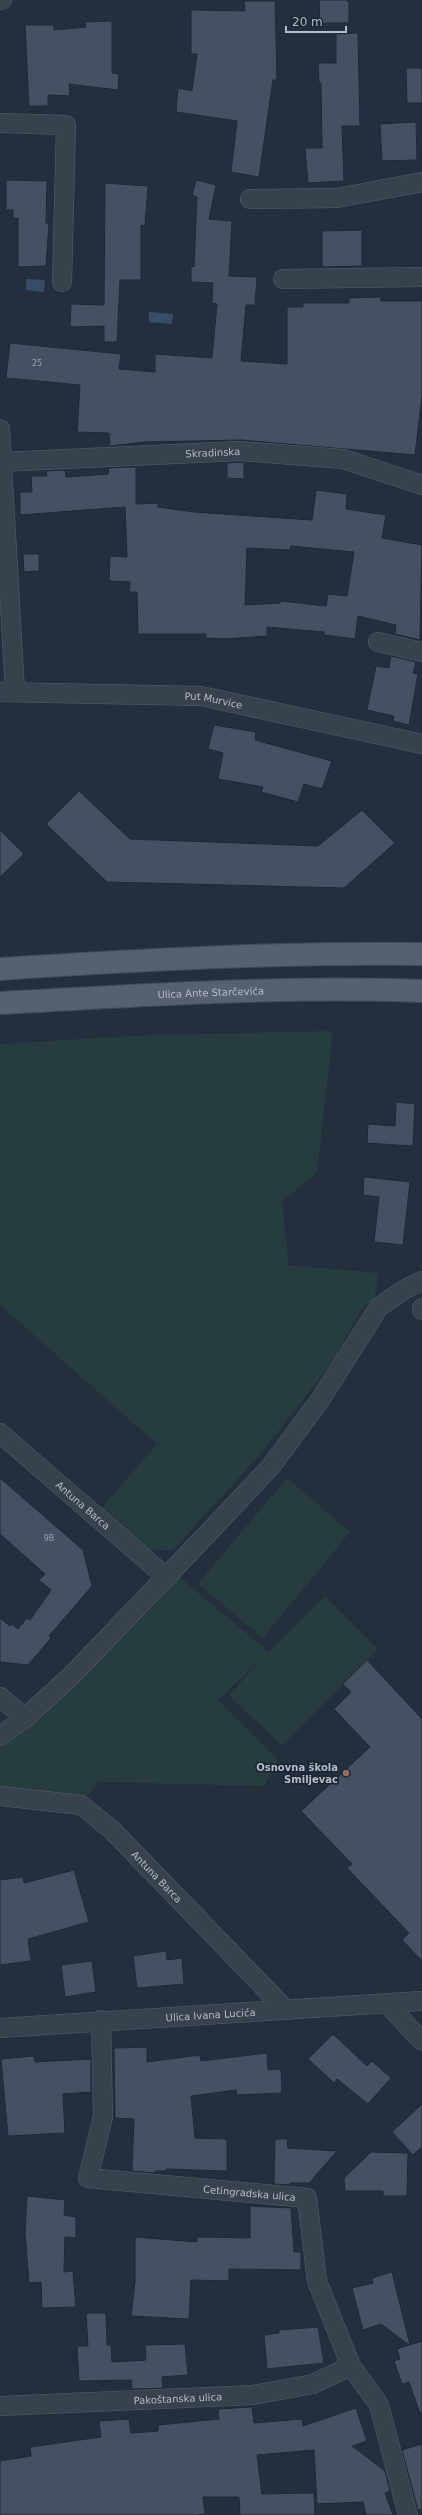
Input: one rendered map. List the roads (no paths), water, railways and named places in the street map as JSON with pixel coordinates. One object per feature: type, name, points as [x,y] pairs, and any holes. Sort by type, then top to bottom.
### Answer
[{"type":"main road","points":[[0,969],[120,962],[337,954],[422,954]]},
{"type":"main road","name":"Ulica Ante Starčevića","points":[[0,1004],[118,996],[340,988],[422,991]]},
{"type":"street","points":[[0,123],[66,125],[62,282]]},
{"type":"street","points":[[250,199],[338,198],[422,182]]},
{"type":"street","points":[[283,279],[422,278]]},
{"type":"street","points":[[0,430],[8,692]]},
{"type":"street","name":"Skradinska","points":[[0,462],[240,450],[343,459],[422,485]]},
{"type":"street","points":[[378,642],[422,652]]},
{"type":"street","name":"Put Murvice","points":[[8,692],[201,696],[422,744]]},
{"type":"street","points":[[0,1736],[25,1718],[72,1675],[272,1465],[320,1400],[379,1307],[405,1289],[422,1282]]},
{"type":"street","name":"Antuna Barca","points":[[0,1433],[166,1578]]},
{"type":"street","points":[[0,1697],[25,1718]]},
{"type":"street","name":"Antuna Barca","points":[[0,1796],[81,1806],[111,1828],[286,2010]]},
{"type":"street","name":"Ulica Ivana Lucića","points":[[0,2028],[101,2020],[422,2001]]},
{"type":"street","points":[[387,2004],[422,2041]]},
{"type":"street","name":"Cetingradska ulica","points":[[101,2020],[102,2117],[88,2178],[307,2198],[317,2281],[351,2366],[379,2405],[408,2515]]},
{"type":"street","name":"Pakoštanska ulica","points":[[0,2406],[253,2395],[313,2384],[351,2366]]},
{"type":"water","points":[[26,279],[45,280],[44,292],[26,290]]},
{"type":"water","points":[[149,312],[173,314],[172,324],[149,322]]},
{"type":"place","name":"Osnovna škola Smiljevac","points":[[346,1773]]}]
